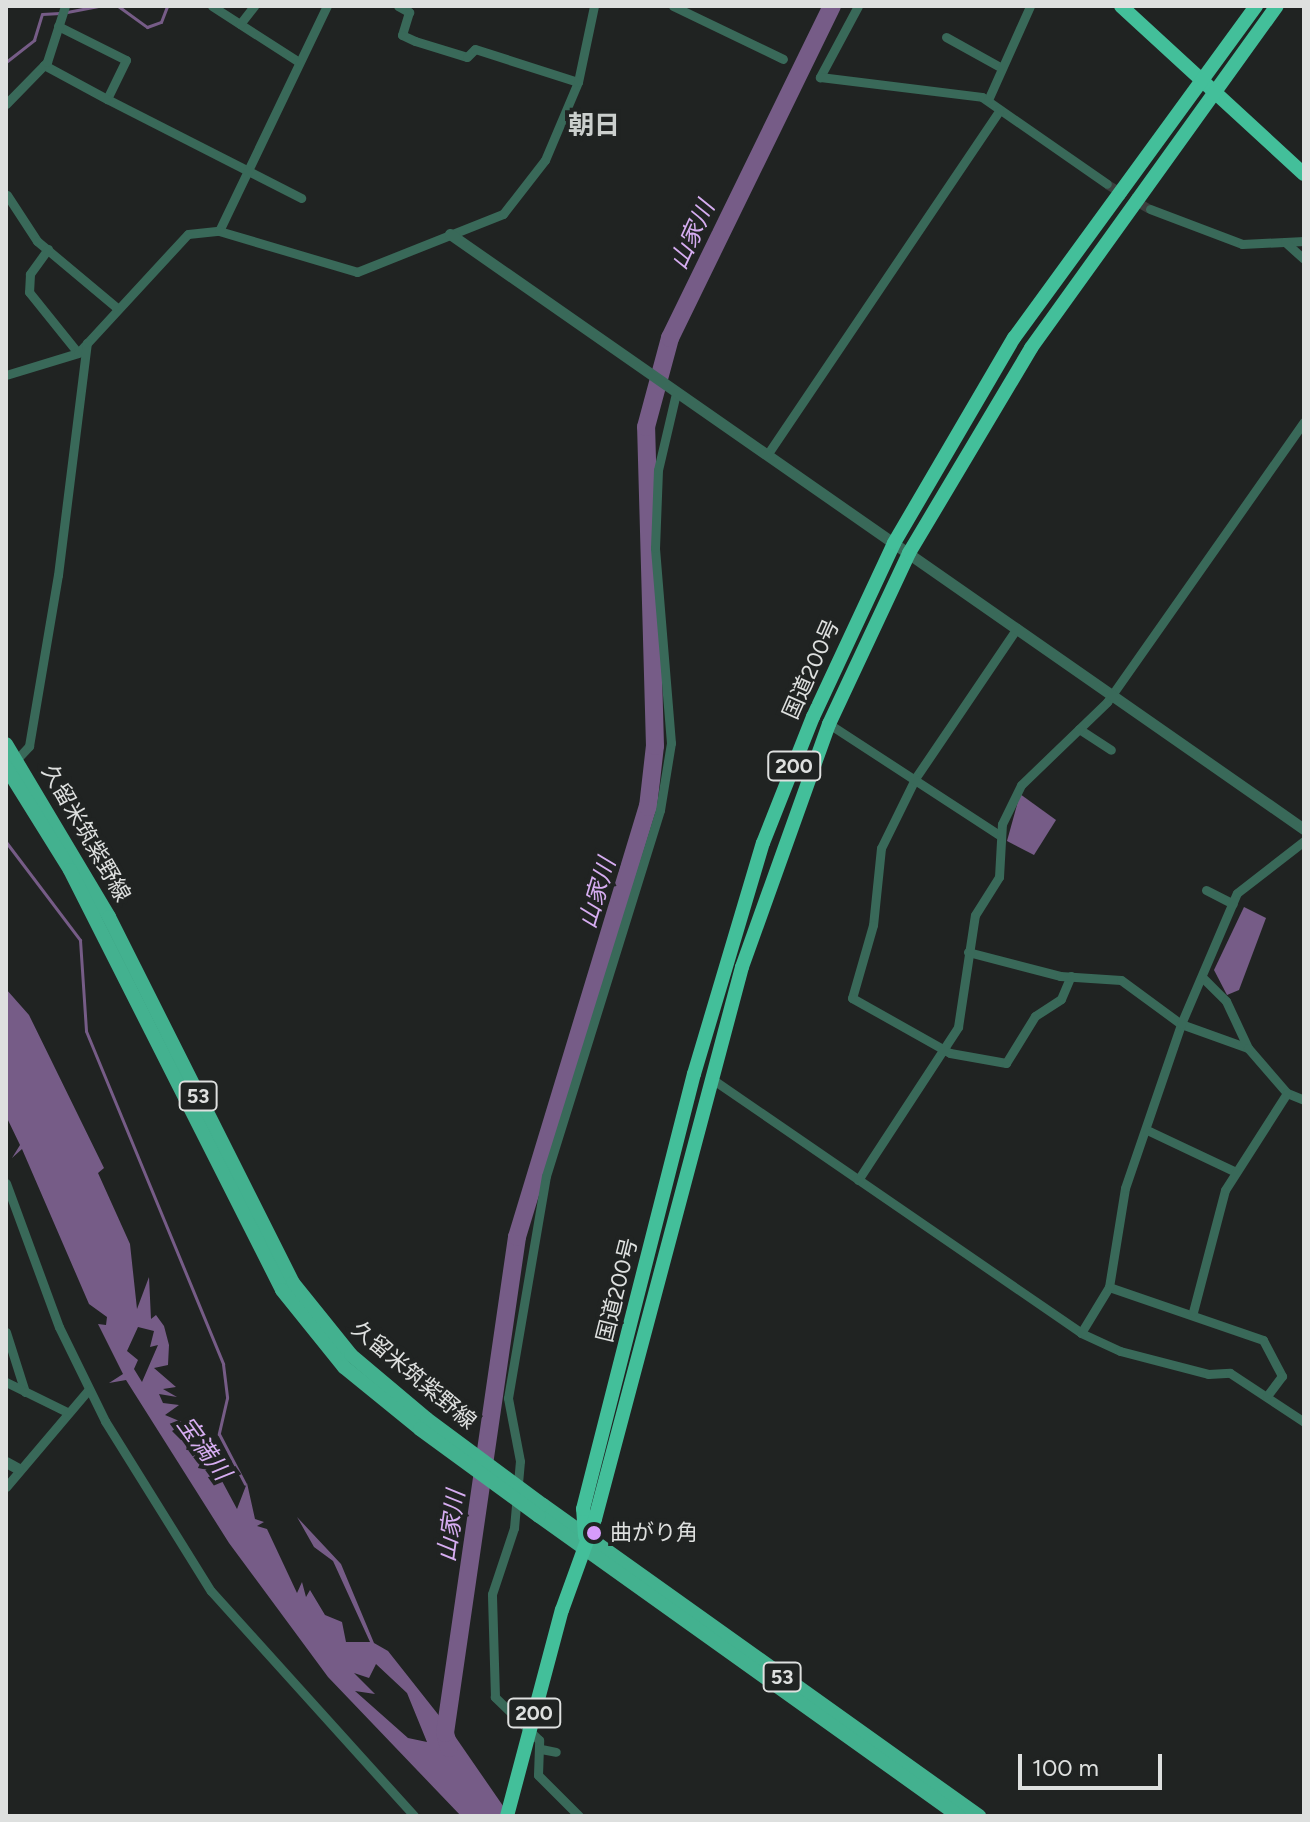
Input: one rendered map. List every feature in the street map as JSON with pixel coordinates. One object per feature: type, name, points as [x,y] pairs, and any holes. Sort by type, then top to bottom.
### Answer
[{"type":"highway","points":[[1121,6],[1304,174]]},
{"type":"highway","name":"200","points":[[1201,81],[1256,6]]},
{"type":"highway","name":"国道200号","points":[[507,1816],[712,1079],[779,853],[829,724],[909,553],[1031,348],[1216,95],[1277,6]]},
{"type":"highway","name":"国道200号","points":[[582,1543],[583,1509],[725,963],[813,717],[894,543],[1014,338],[1201,81]]},
{"type":"main road","name":"久留米筑紫野線","points":[[6,744],[11,763],[109,917],[293,1283],[351,1355],[424,1424],[582,1543],[959,1816]]},
{"type":"main road","name":"久留米筑紫野線","points":[[582,1543],[979,1816]]},
{"type":"street","points":[[6,104],[44,65],[65,6]]},
{"type":"street","points":[[212,6],[299,62]]},
{"type":"street","points":[[240,24],[254,6]]},
{"type":"street","points":[[219,231],[327,6]]},
{"type":"street","points":[[398,6],[409,12],[402,35],[415,41],[467,57],[475,49],[578,82]]},
{"type":"street","points":[[6,375],[78,353],[188,234],[219,231],[343,272],[371,269],[503,214],[522,196],[578,82],[594,6]]},
{"type":"street","points":[[673,6],[783,59]]},
{"type":"street","points":[[858,6],[820,77],[988,100],[999,111],[1107,184]]},
{"type":"street","points":[[988,100],[998,66],[1030,6]]},
{"type":"street","points":[[58,26],[126,60],[107,99]]},
{"type":"street","points":[[946,37],[998,66]]},
{"type":"street","points":[[44,65],[301,198]]},
{"type":"street","points":[[767,455],[999,111]]},
{"type":"street","points":[[7,195],[48,249],[117,308]]},
{"type":"street","points":[[1150,209],[1222,240],[1304,241]]},
{"type":"street","points":[[450,234],[1304,829]]},
{"type":"street","points":[[1285,242],[1304,259]]},
{"type":"street","points":[[48,249],[30,274],[29,292],[78,353]]},
{"type":"street","points":[[11,763],[29,746],[53,606],[87,343]]},
{"type":"street","points":[[556,1752],[541,1749],[495,1697],[490,1681],[492,1594],[514,1528],[520,1461],[508,1398],[546,1176],[660,810],[669,758],[668,636],[655,548],[658,470],[676,393]]},
{"type":"street","points":[[858,1180],[958,1027],[975,915],[1004,859],[1001,836],[1021,785],[1112,695],[1304,422]]},
{"type":"street","points":[[1017,628],[916,777],[881,848],[873,925],[852,998],[944,1050],[1006,1063],[1035,1016],[1061,999],[1071,976]]},
{"type":"street","points":[[829,724],[916,777],[1001,836]]},
{"type":"street","points":[[1079,729],[1111,750]]},
{"type":"street","points":[[1081,1333],[1109,1287],[1125,1188],[1181,1024],[1204,979],[1233,904],[1304,841]]},
{"type":"street","points":[[1206,890],[1233,904]]},
{"type":"street","points":[[968,952],[1071,976],[1121,980],[1181,1024],[1248,1048]]},
{"type":"street","points":[[1204,979],[1226,1001],[1248,1048],[1287,1093],[1304,1100]]},
{"type":"street","points":[[712,1079],[1081,1333],[1120,1351],[1208,1374],[1230,1373],[1304,1422]]},
{"type":"street","points":[[1193,1312],[1214,1215],[1236,1172],[1287,1093]]},
{"type":"street","points":[[1147,1130],[1236,1172]]},
{"type":"street","points":[[6,1183],[89,1389],[211,1591],[414,1816]]},
{"type":"street","points":[[6,1214],[18,1210]]},
{"type":"street","points":[[1109,1287],[1193,1312],[1274,1350],[1282,1376],[1267,1396]]},
{"type":"street","points":[[6,1332],[25,1392]]},
{"type":"street","points":[[6,1382],[67,1412]]},
{"type":"street","points":[[6,1487],[12,1465],[89,1389]]},
{"type":"street","points":[[541,1749],[538,1775],[579,1816]]},
{"type":"shaded area","points":[[1020,794],[1056,820],[1034,855],[1007,841]]},
{"type":"shaded area","points":[[1244,907],[1266,918],[1239,990],[1227,995],[1214,970]]},
{"type":"shaded area","points":[[6,989],[29,1015],[104,1168],[98,1173],[130,1244],[137,1309],[149,1277],[151,1319],[156,1315],[164,1326],[169,1345],[168,1365],[154,1368],[176,1387],[163,1389],[177,1397],[159,1394],[163,1403],[179,1405],[165,1415],[184,1423],[172,1431],[181,1440],[192,1438],[196,1455],[204,1449],[214,1472],[230,1472],[222,1481],[237,1509],[247,1483],[255,1519],[264,1522],[257,1526],[267,1529],[297,1593],[302,1582],[306,1597],[310,1590],[325,1615],[342,1622],[346,1642],[370,1642],[333,1561],[314,1547],[297,1517],[341,1564],[374,1643],[388,1651],[452,1732],[510,1816],[461,1816],[328,1677],[229,1543],[126,1380],[109,1383],[123,1374],[98,1324],[106,1325],[107,1317],[89,1304],[22,1149],[12,1158],[20,1145],[6,1116]],"holes":[[[138,1327],[154,1331],[150,1347],[158,1345],[142,1382],[134,1369],[138,1360],[127,1351]],[[376,1664],[407,1693],[427,1742],[408,1738],[355,1691],[375,1694],[354,1673],[369,1678]]]},
{"type":"waterway","points":[[67,12],[99,6]]},
{"type":"waterway","points":[[118,6],[147,27],[161,22],[167,6]]},
{"type":"waterway","name":"山家川","points":[[449,1748],[445,1733],[517,1237],[648,807],[655,746],[646,427],[670,338],[832,6]]},
{"type":"waterway","points":[[6,62],[34,40],[42,14],[60,13]]},
{"type":"waterway","name":"宝満川","points":[[6,842],[80,940],[86,1031],[223,1364],[227,1398],[219,1434],[245,1484]]},
{"type":"tunnel","points":[[1107,184],[1150,209]]},
{"type":"place","name":"曲がり角","points":[[594,1533]]},
{"type":"district","name":"朝日","points":[[594,126]]}]
